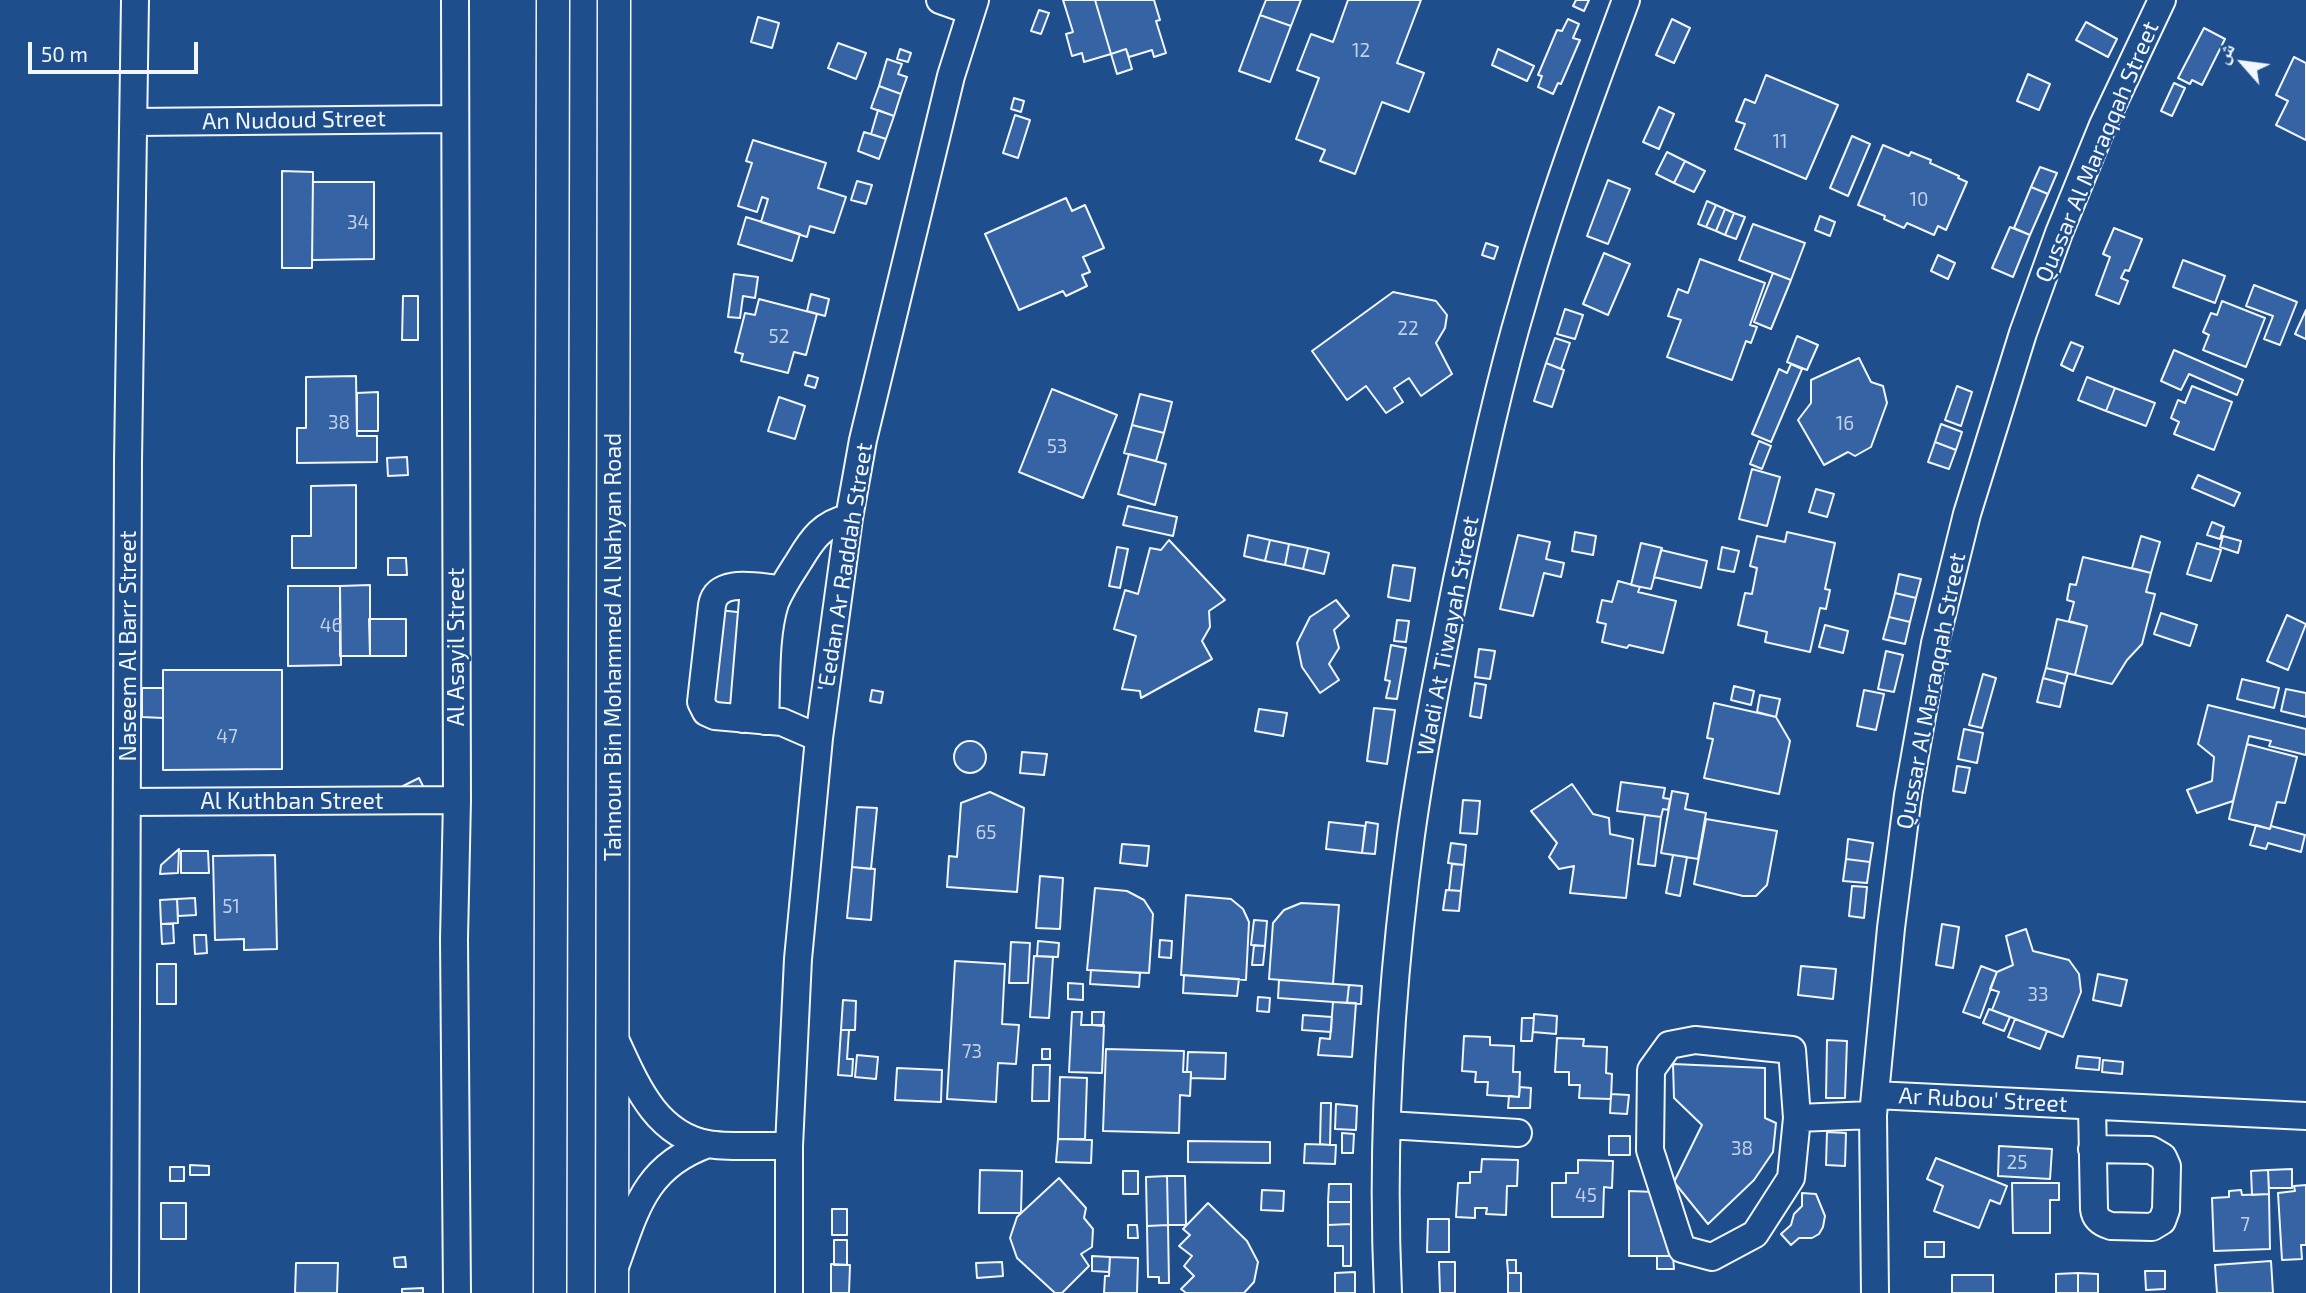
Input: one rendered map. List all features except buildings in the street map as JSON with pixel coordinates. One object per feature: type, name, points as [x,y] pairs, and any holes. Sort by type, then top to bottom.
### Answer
[{"type":"main road","points":[[550,1293],[553,0]]},
{"type":"main road","name":"Tahnoun Bin Mohammed Al Nahyan Road","points":[[612,1285],[614,0]]},
{"type":"street","name":"Naseem Al Barr Street","points":[[125,1293],[128,461],[135,0]]},
{"type":"street","name":"Al Asayil Street","points":[[455,0],[457,800],[454,939],[457,1293]]},
{"type":"street","points":[[940,0],[973,6]]},
{"type":"street","name":"Wadi At Tiwayah Street","points":[[1388,1293],[1388,1125],[1396,980],[1411,836],[1434,693],[1479,478],[1522,303],[1575,137],[1626,0]]},
{"type":"street","name":"Qussar Al Maraqqah Street","points":[[1875,1293],[1874,1105],[1891,928],[1908,795],[1935,643],[1955,557],[2023,333],[2059,233],[2103,125],[2162,0]]},
{"type":"street","name":"'Eedan Ar Raddah Street","points":[[789,1293],[789,1146],[798,959],[819,737],[849,518],[863,440],[928,170],[951,76],[973,6]]},
{"type":"street","name":"An Nudoud Street","points":[[134,122],[455,119]]},
{"type":"street","points":[[754,720],[772,616],[781,589],[815,535],[831,523],[849,518]]},
{"type":"street","points":[[781,589],[726,586],[713,598],[702,707],[710,715],[790,724],[819,737]]},
{"type":"street","points":[[754,588],[754,720]]},
{"type":"street","name":"Al Kuthban Street","points":[[127,802],[457,800]]},
{"type":"street","points":[[612,1033],[644,1099],[656,1115],[680,1133],[708,1144],[789,1146]]},
{"type":"street","points":[[1695,1040],[1792,1050],[1797,1118],[1791,1178],[1755,1234],[1712,1257],[1682,1248],[1650,1150],[1651,1070],[1670,1045],[1695,1040]]},
{"type":"street","name":"Ar Rubou' Street","points":[[1797,1118],[1874,1105],[2092,1106],[2306,1116]]},
{"type":"street","name":"Ar Rubou' Street","points":[[2092,1106],[2092,1149]]},
{"type":"street","points":[[1388,1125],[1518,1133]]},
{"type":"street","points":[[612,1285],[638,1205],[647,1188],[659,1173],[674,1161],[708,1144]]}]
